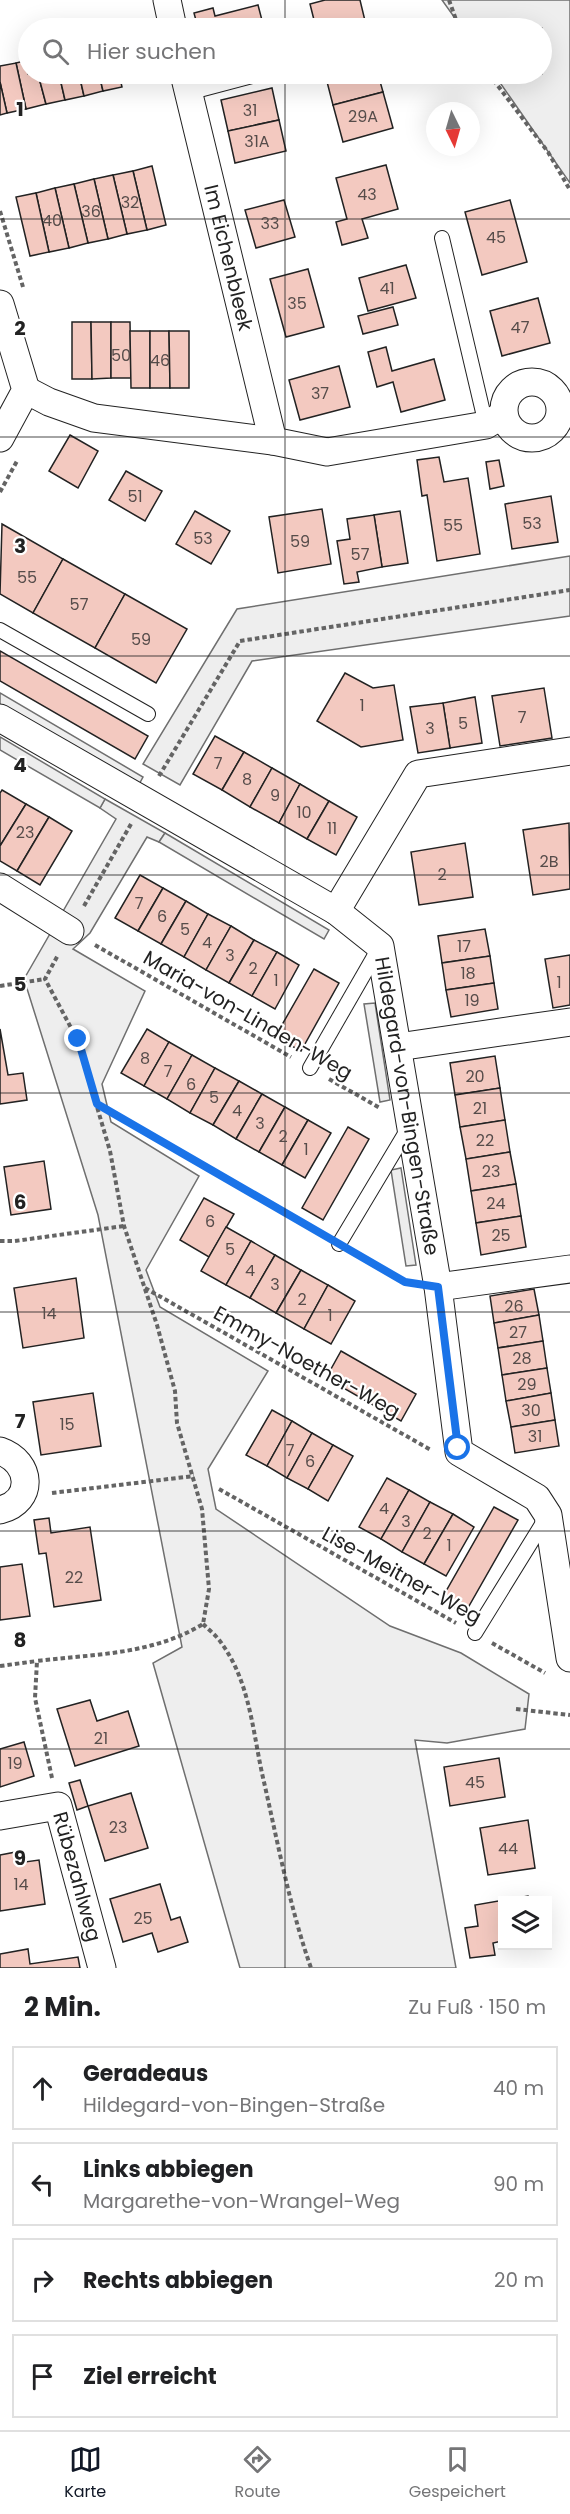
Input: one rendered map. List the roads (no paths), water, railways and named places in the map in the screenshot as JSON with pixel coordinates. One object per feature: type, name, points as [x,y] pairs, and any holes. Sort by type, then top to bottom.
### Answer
[{"type":"street","points":[[167,0],[171,18]]},
{"type":"street","name":"Im Eichenbleek","points":[[186,84],[273,441]]},
{"type":"street","points":[[0,304],[26,390],[0,438]]},
{"type":"street","points":[[26,390],[49,402],[94,418],[273,441],[327,452],[495,420],[522,436],[532,438],[550,431],[565,414],[552,390],[537,382],[519,385],[512,390],[495,420]]},
{"type":"street","name":"Hildegard-von-Bingen-Straße","points":[[0,718],[336,911],[380,946],[438,1287],[459,1452],[537,1498],[559,1514]]},
{"type":"street","points":[[336,911],[418,774],[570,751]]},
{"type":"street","points":[[0,887],[70,931]]},
{"type":"street","points":[[398,1047],[570,1022]]},
{"type":"street","points":[[438,1287],[570,1269]]},
{"type":"street","points":[[0,1451],[11,1455],[19,1463],[24,1473],[25,1485],[10,1503]]},
{"type":"street","points":[[559,1514],[560,1667]]},
{"type":"street","name":"Rübezahlweg","points":[[0,1816],[58,1806],[102,1968]]},
{"type":"lane","points":[[442,238],[495,420]]},
{"type":"lane","points":[[0,630],[148,714]]},
{"type":"lane","points":[[310,1068],[380,946]]},
{"type":"lane","points":[[339,1244],[410,1125]]},
{"type":"lane","points":[[475,1634],[559,1514]]}]
